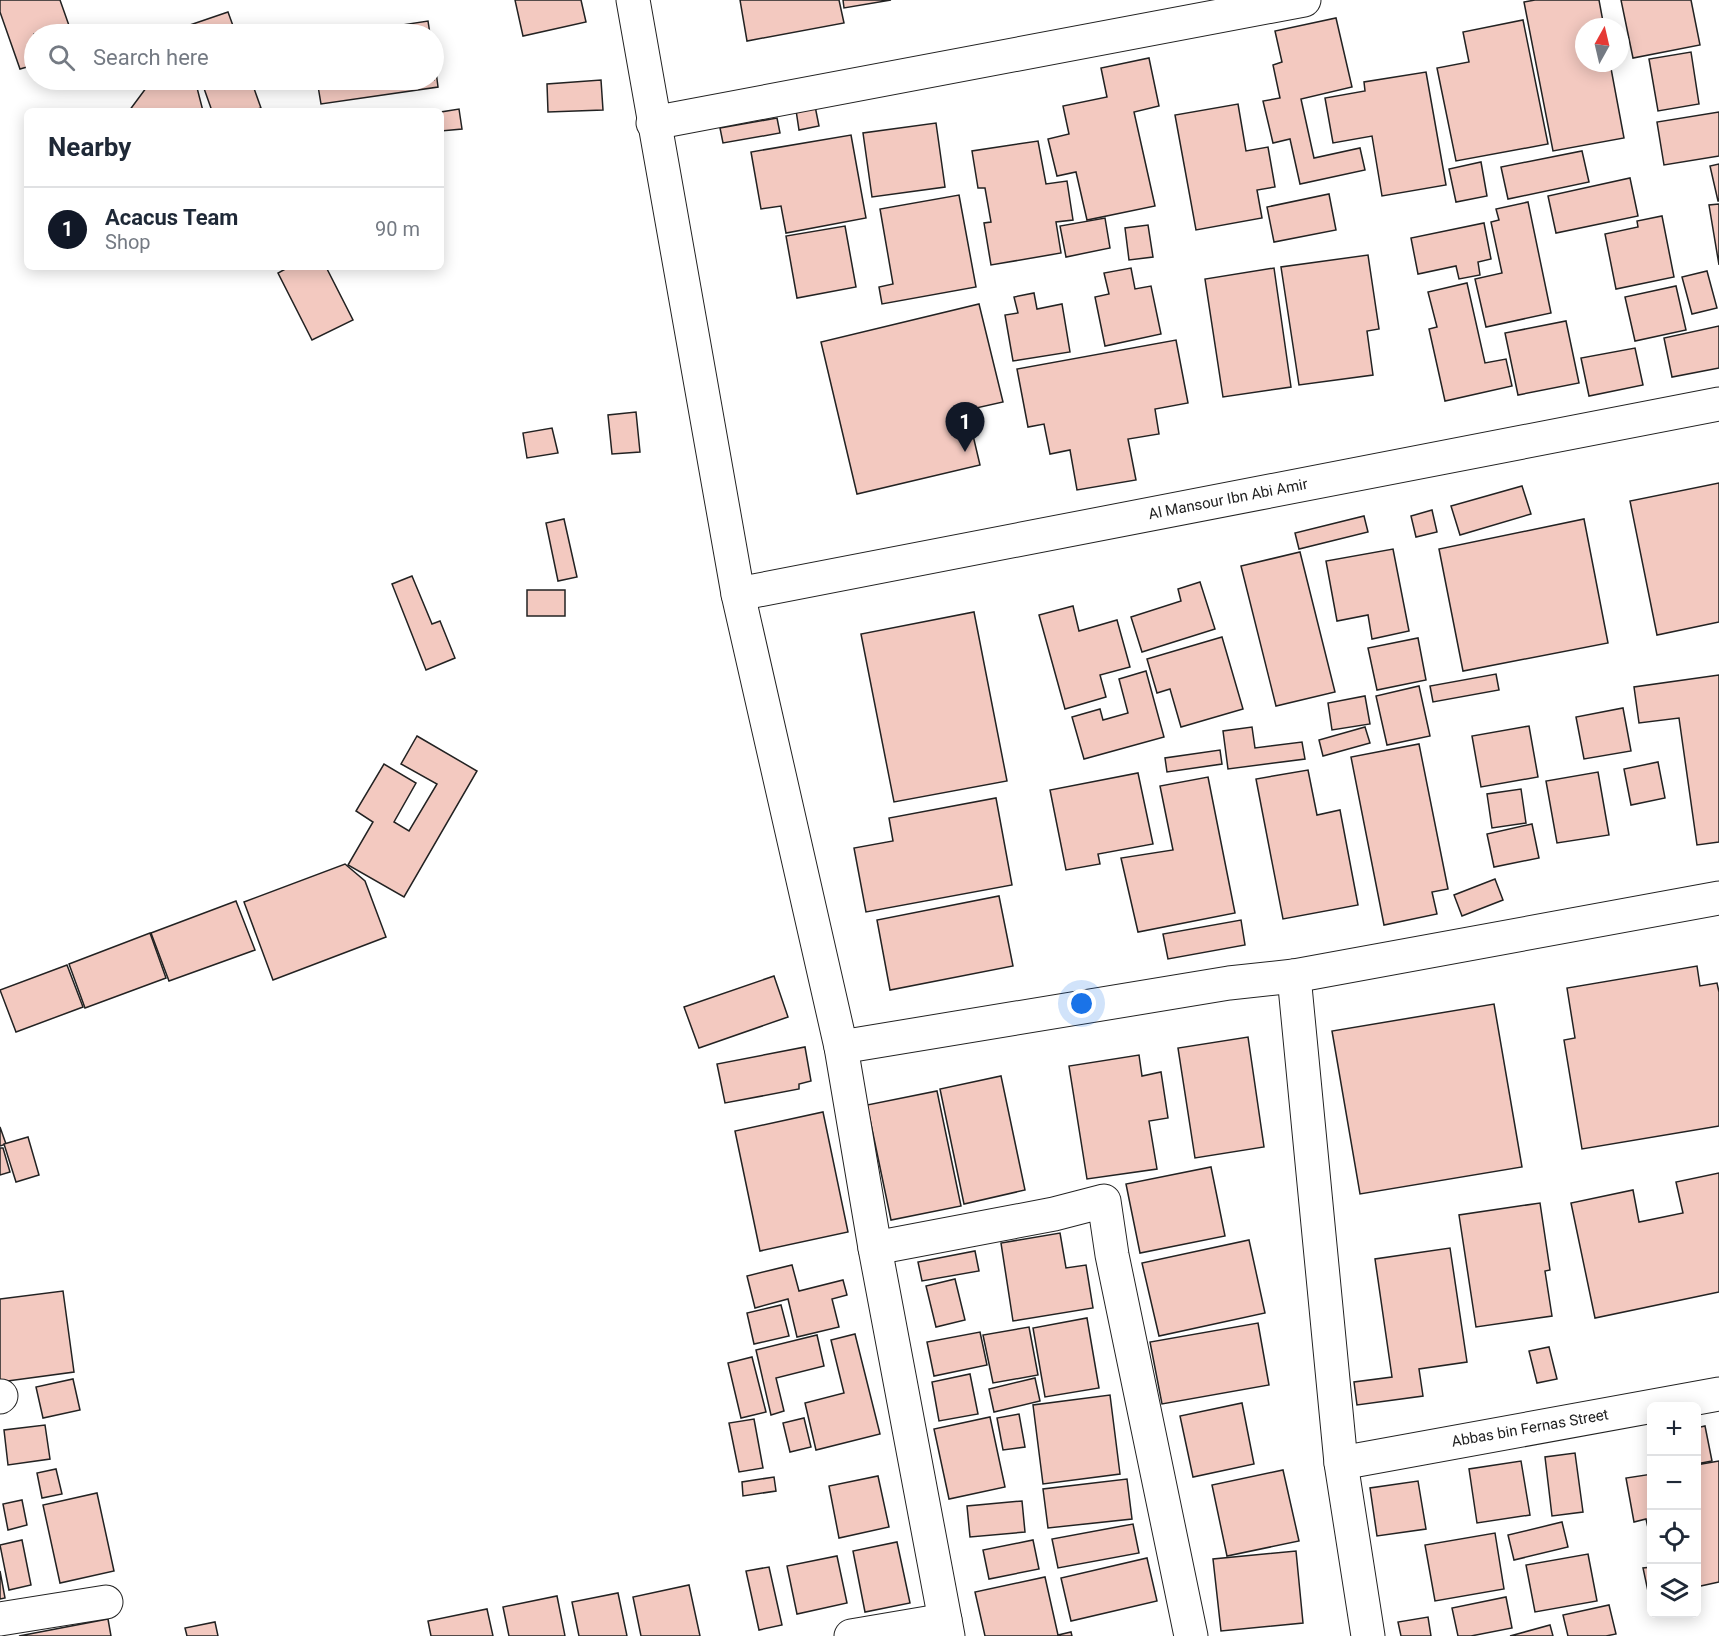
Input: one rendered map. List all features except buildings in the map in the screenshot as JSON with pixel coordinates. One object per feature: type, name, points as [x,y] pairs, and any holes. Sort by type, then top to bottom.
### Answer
[{"type":"street","points":[[633,0],[738,594],[841,1047],[875,1248],[946,1628],[851,1636]]},
{"type":"street","points":[[653,123],[1304,0]]},
{"type":"street","name":"Al Mansour Ibn Abi Amir","points":[[738,594],[1719,404]]},
{"type":"street","points":[[841,1047],[1229,983],[1294,976],[1719,898]]},
{"type":"street","points":[[1294,976],[1341,1463],[1368,1636]]},
{"type":"street","points":[[875,1248],[1054,1214],[1104,1202],[1112,1255],[1191,1636]]},
{"type":"street","name":"Abbas bin Fernas Street","points":[[1341,1463],[1719,1394]]},
{"type":"street","points":[[0,1619],[106,1602]]},
{"type":"place","name":"Acacus Team","points":[[965,452]]}]
